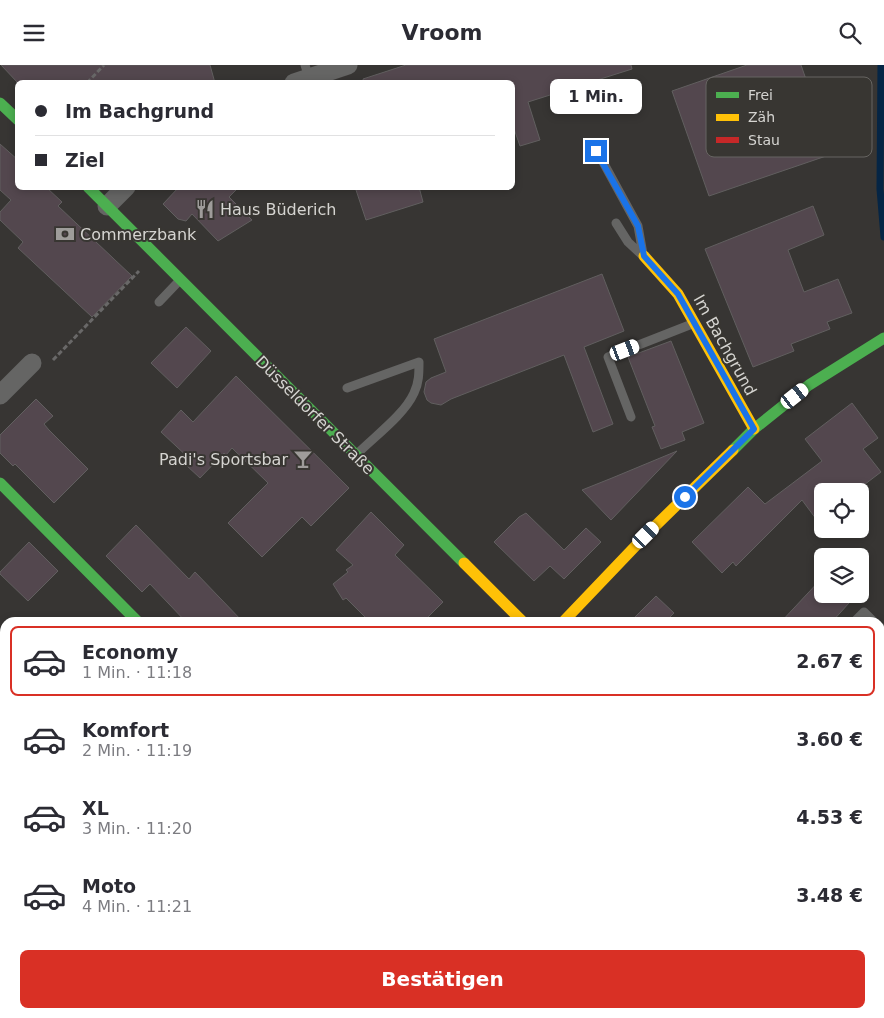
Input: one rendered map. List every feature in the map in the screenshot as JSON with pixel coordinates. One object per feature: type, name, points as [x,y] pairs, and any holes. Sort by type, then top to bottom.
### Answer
[{"type":"street","points":[[302,75],[348,65]]},
{"type":"street","points":[[0,103],[11,117]]},
{"type":"street","name":"Düsseldorfer Straße","points":[[91,190],[518,617]]},
{"type":"street","points":[[107,206],[123,190]]},
{"type":"street","name":"Im Bachgrund","points":[[644,256],[678,294],[754,429]]},
{"type":"street","points":[[568,617],[646,535],[754,429],[809,385],[884,338]]},
{"type":"street","points":[[0,395],[32,363]]},
{"type":"street","points":[[0,483],[132,617]]},
{"type":"lane","points":[[596,151],[638,226],[644,256]]},
{"type":"lane","points":[[616,223],[628,242],[644,256]]},
{"type":"lane","points":[[159,302],[180,280]]},
{"type":"lane","points":[[631,417],[608,357],[694,323]]},
{"type":"lane","points":[[348,388],[419,362],[419,379],[414,393],[395,418],[356,456]]},
{"type":"lane","points":[[859,617],[864,612],[869,617]]},
{"type":"path","points":[[90,80],[104,65]]},
{"type":"path","points":[[32,363],[42,371],[155,255]]},
{"type":"building","points":[[1,65],[210,65],[214,80],[15,80]]},
{"type":"building","points":[[406,65],[631,65],[632,69],[528,102],[540,140],[520,146],[515,132],[515,80],[363,79]]},
{"type":"building","points":[[747,65],[801,65],[805,77],[712,77]]},
{"type":"building","points":[[706,79],[706,157],[823,157],[709,196],[672,91]]},
{"type":"building","points":[[0,144],[15,157],[15,190],[49,190],[62,202],[58,206],[132,276],[92,317],[18,248],[23,242],[0,220],[0,212],[11,200],[0,190]]},
{"type":"building","name":"Haus Büderich","points":[[176,190],[236,190],[229,197],[252,220],[218,241],[192,214],[186,221],[178,219],[163,204]]},
{"type":"building","points":[[356,190],[420,190],[423,202],[366,220]]},
{"type":"building","points":[[813,206],[824,235],[788,250],[804,292],[838,279],[852,313],[827,322],[830,329],[791,344],[794,351],[753,367],[705,249]]},
{"type":"building","points":[[602,274],[624,331],[584,347],[613,424],[593,432],[564,355],[451,399],[441,405],[427,400],[424,392],[426,382],[446,372],[434,339]]},
{"type":"building","points":[[186,327],[211,351],[177,388],[151,363]]},
{"type":"building","points":[[671,341],[704,423],[682,432],[685,440],[661,449],[652,427],[655,426],[628,357]]},
{"type":"building","points":[[236,376],[349,488],[311,526],[302,517],[262,557],[228,523],[268,483],[232,448],[226,455],[224,453],[200,478],[186,465],[191,460],[161,432],[181,410],[193,422]]},
{"type":"building","points":[[36,399],[53,416],[44,424],[88,469],[54,503],[15,464],[13,466],[0,453],[0,435]]},
{"type":"building","points":[[852,403],[878,438],[863,449],[881,472],[867,483],[814,483],[814,516],[802,500],[736,566],[733,562],[722,573],[692,542],[748,487],[765,504],[822,461],[805,439]]},
{"type":"building","points":[[677,451],[611,520],[582,490],[612,478]]},
{"type":"building","points":[[371,512],[404,545],[395,555],[443,602],[428,617],[365,617],[346,598],[343,600],[333,584],[348,572],[346,570],[353,565],[336,550]]},
{"type":"building","points":[[526,513],[564,550],[586,528],[601,542],[564,579],[550,566],[534,581],[494,542],[519,517]]},
{"type":"building","points":[[136,525],[189,579],[195,572],[238,617],[181,617],[150,584],[142,592],[106,556]]},
{"type":"building","points":[[29,542],[58,571],[28,601],[0,572]]},
{"type":"building","points":[[814,587],[814,603],[849,603],[836,617],[786,617]]},
{"type":"building","points":[[656,596],[674,613],[670,617],[635,617]]},
{"type":"waterway","points":[[881,65],[880,189],[884,237]]},
{"type":"traffic: fast","points":[[0,103],[15,117]]},
{"type":"traffic: fast","points":[[91,190],[464,563]]},
{"type":"traffic: fast","points":[[733,450],[754,429],[809,385],[884,338]]},
{"type":"traffic: fast","points":[[0,483],[133,617]]},
{"type":"traffic: slow","points":[[644,256],[678,294],[754,429]]},
{"type":"traffic: slow","points":[[568,617],[646,535],[733,450]]},
{"type":"traffic: slow","points":[[464,563],[518,617]]},
{"type":"place","name":"Haus Büderich","points":[[205,209]]},
{"type":"place","name":"Commerzbank","points":[[65,234]]},
{"type":"place","name":"Padi's Sportsbar","points":[[303,459]]},
{"type":"route","points":[[596,151],[638,226],[644,256],[678,294],[754,429],[685,497]]}]
